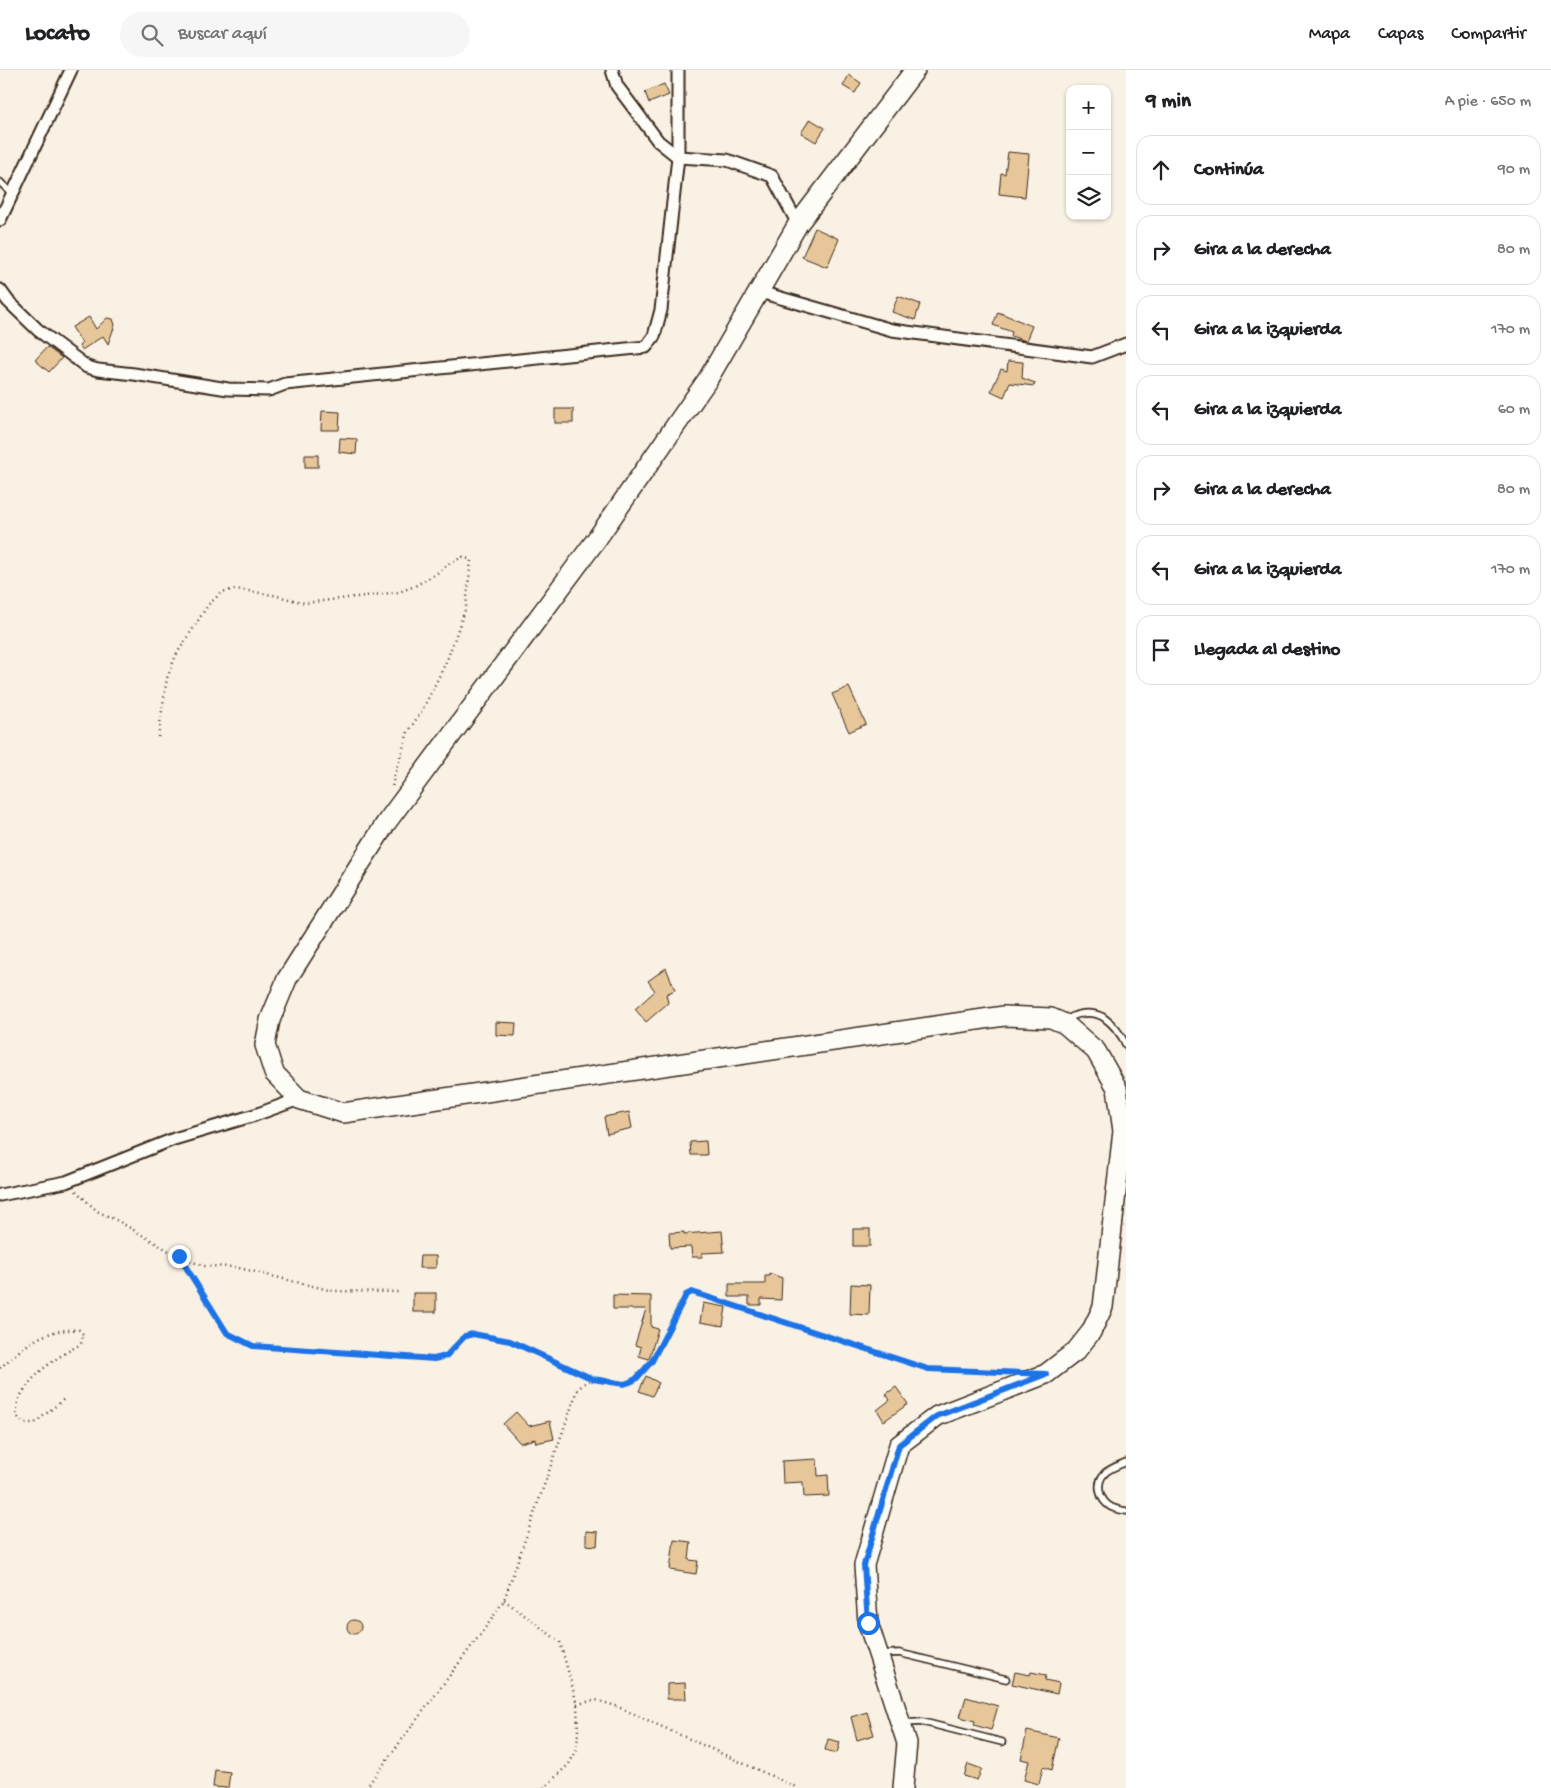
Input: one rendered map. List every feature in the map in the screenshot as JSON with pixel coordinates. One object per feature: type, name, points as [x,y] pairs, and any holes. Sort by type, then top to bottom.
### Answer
[{"type":"main road","points":[[903,1788],[908,1743],[868,1623],[864,1565],[899,1445],[937,1416],[1046,1374],[1076,1351],[1091,1332],[1103,1307],[1123,1131],[1117,1088],[1096,1051],[1065,1024],[1051,1018],[1004,1016],[344,1113],[299,1099],[274,1074],[265,1045],[270,1020],[287,979],[394,812],[596,540],[708,379],[798,224],[915,70]]},
{"type":"street","points":[[0,220],[71,70]]},
{"type":"street","points":[[612,70],[617,86],[658,141],[678,157],[727,160],[772,176],[798,224]]},
{"type":"street","points":[[0,290],[8,301],[38,330],[87,367],[228,389],[269,390],[285,384],[646,347],[654,336],[661,310],[678,157],[678,70]]},
{"type":"street","points":[[760,292],[892,330],[1092,357],[1126,344]]},
{"type":"street","points":[[0,1195],[66,1182],[174,1139],[255,1115],[299,1099]]},
{"type":"lane","points":[[0,182],[12,194]]},
{"type":"lane","points":[[1065,1024],[1070,1017],[1079,1013],[1102,1016],[1121,1034],[1126,1045]]},
{"type":"lane","points":[[1126,1462],[1105,1473],[1100,1481],[1098,1490],[1101,1497],[1110,1506],[1126,1511]]},
{"type":"lane","points":[[878,1655],[899,1653],[1006,1679]]},
{"type":"lane","points":[[901,1723],[923,1722],[1002,1742]]},
{"type":"path","points":[[158,737],[167,678],[176,655],[208,605],[222,592],[236,589],[305,603],[399,592],[415,586],[462,557],[471,560],[466,607],[448,660],[424,707],[408,732],[393,781],[394,812]]},
{"type":"path","points":[[66,1182],[97,1211],[179,1256],[204,1266],[234,1267],[333,1291],[400,1292]]},
{"type":"path","points":[[179,1256],[227,1333],[253,1346],[434,1359],[446,1356],[465,1336],[473,1334],[510,1341],[593,1379],[624,1384],[636,1379],[652,1361],[686,1295],[692,1292],[928,1369],[1007,1372]]},
{"type":"path","points":[[0,1368],[21,1348],[44,1334],[65,1329],[80,1330],[83,1334],[81,1344],[55,1358],[28,1385],[18,1401],[16,1415],[23,1424],[35,1423],[64,1399]]},
{"type":"path","points":[[366,1788],[504,1600],[577,1391],[584,1383],[593,1379]]},
{"type":"path","points":[[504,1600],[560,1642],[577,1704],[577,1749],[569,1764],[544,1788]]},
{"type":"path","points":[[577,1704],[596,1700],[616,1706],[798,1788]]},
{"type":"building","points":[[849,75],[861,83],[855,93],[843,86]]},
{"type":"building","points":[[664,84],[669,95],[649,103],[645,92]]},
{"type":"building","points":[[810,119],[825,128],[816,142],[801,133]]},
{"type":"building","points":[[1008,152],[1029,154],[1025,197],[999,194],[1001,173],[1005,174]]},
{"type":"building","points":[[815,228],[839,239],[827,267],[802,257]]},
{"type":"building","points":[[898,296],[920,304],[915,320],[892,312]]},
{"type":"building","points":[[998,312],[1032,326],[1026,341],[1011,336],[1012,332],[993,325]]},
{"type":"building","points":[[89,317],[96,329],[107,318],[113,319],[115,325],[108,344],[103,336],[82,350],[79,346],[82,343],[72,327]]},
{"type":"building","points":[[47,347],[62,358],[49,372],[35,360]]},
{"type":"building","points":[[1008,361],[1023,362],[1022,378],[1035,383],[1034,386],[1010,383],[1004,397],[991,391],[1001,369],[1007,371]]},
{"type":"building","points":[[555,409],[573,409],[573,423],[555,423]]},
{"type":"building","points":[[322,411],[340,412],[339,430],[321,430]]},
{"type":"building","points":[[340,438],[357,439],[356,454],[339,452]]},
{"type":"building","points":[[305,455],[318,455],[318,467],[305,467]]},
{"type":"building","points":[[849,687],[866,724],[849,732],[832,694]]},
{"type":"building","points":[[666,968],[675,990],[666,994],[668,1003],[646,1022],[635,1009],[655,991],[648,981]]},
{"type":"building","points":[[496,1022],[516,1023],[515,1036],[496,1035]]},
{"type":"building","points":[[629,1112],[632,1128],[607,1134],[604,1117]]},
{"type":"building","points":[[706,1141],[707,1155],[691,1155],[690,1142]]},
{"type":"building","points":[[853,1229],[870,1229],[870,1246],[853,1246]]},
{"type":"building","points":[[722,1231],[724,1252],[702,1253],[702,1257],[692,1257],[691,1247],[670,1248],[669,1233],[684,1232],[684,1234]]},
{"type":"building","points":[[420,1256],[436,1256],[436,1268],[419,1268]]},
{"type":"building","points":[[769,1273],[782,1278],[781,1300],[761,1299],[761,1305],[749,1305],[749,1297],[729,1297],[729,1284],[765,1284],[765,1276],[769,1276]]},
{"type":"building","points":[[851,1284],[870,1285],[869,1315],[850,1314]]},
{"type":"building","points":[[413,1293],[436,1293],[436,1312],[413,1312]]},
{"type":"building","points":[[613,1295],[651,1296],[651,1327],[658,1329],[649,1359],[639,1356],[641,1347],[635,1345],[646,1309],[613,1309]]},
{"type":"building","points":[[703,1303],[726,1307],[723,1326],[700,1322]]},
{"type":"building","points":[[646,1376],[659,1383],[652,1396],[639,1391]]},
{"type":"building","points":[[896,1387],[908,1404],[884,1421],[877,1410],[890,1400],[886,1394]]},
{"type":"building","points":[[516,1412],[529,1426],[550,1421],[554,1439],[536,1443],[535,1439],[520,1443],[503,1424]]},
{"type":"building","points":[[817,1459],[818,1476],[828,1475],[829,1496],[804,1497],[803,1482],[783,1483],[782,1461]]},
{"type":"building","points":[[586,1531],[598,1532],[597,1546],[586,1545]]},
{"type":"building","points":[[674,1540],[691,1542],[689,1560],[698,1561],[696,1574],[670,1570]]},
{"type":"building","points":[[354,1620],[359,1622],[361,1627],[359,1632],[354,1634],[349,1632],[347,1627],[349,1622]]},
{"type":"building","points":[[1015,1672],[1030,1675],[1031,1672],[1046,1675],[1045,1680],[1059,1683],[1057,1694],[1012,1684]]},
{"type":"building","points":[[685,1683],[686,1699],[667,1699],[667,1684]]},
{"type":"building","points":[[966,1697],[998,1706],[991,1730],[974,1725],[975,1721],[960,1717]]},
{"type":"building","points":[[867,1712],[874,1735],[857,1740],[851,1717]]},
{"type":"building","points":[[1027,1731],[1059,1738],[1052,1770],[1043,1767],[1039,1784],[1024,1780],[1029,1761],[1021,1759]]},
{"type":"building","points":[[828,1739],[840,1742],[837,1753],[825,1750]]},
{"type":"building","points":[[968,1764],[982,1769],[977,1780],[964,1776]]},
{"type":"building","points":[[215,1770],[230,1772],[228,1788],[213,1787]]},
{"type":"route","points":[[179,1256],[227,1333],[253,1346],[434,1359],[446,1356],[465,1336],[473,1334],[510,1341],[593,1379],[624,1384],[636,1379],[652,1361],[686,1295],[692,1292],[928,1369],[1046,1374],[937,1416],[899,1445],[864,1565],[868,1623]]}]
